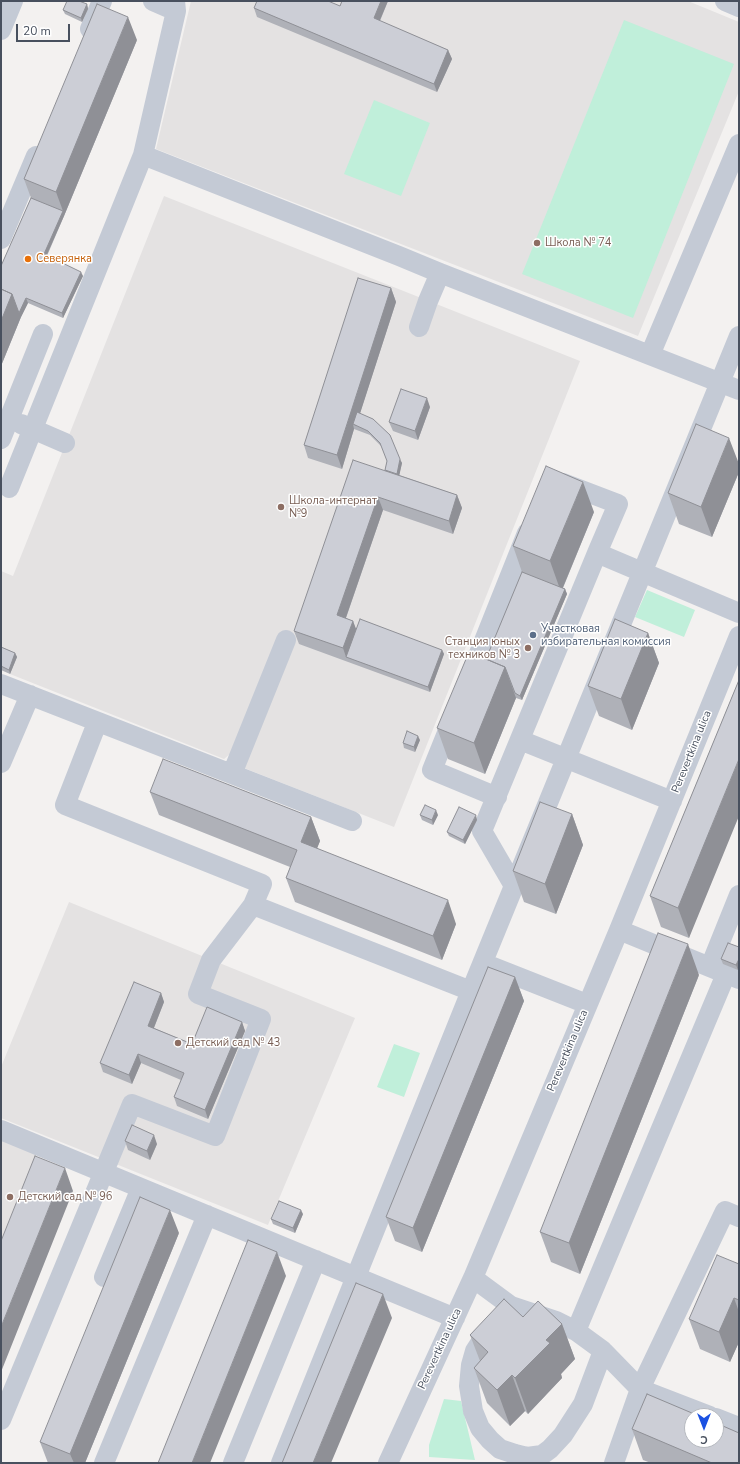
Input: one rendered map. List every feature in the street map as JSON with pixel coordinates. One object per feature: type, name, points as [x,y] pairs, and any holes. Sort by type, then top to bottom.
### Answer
[{"type":"street","points":[[1,30],[13,1]]},
{"type":"street","points":[[84,44],[102,1]]},
{"type":"street","points":[[9,488],[143,155],[175,6],[153,1]]},
{"type":"street","points":[[725,1],[739,7]]},
{"type":"street","points":[[1,239],[44,138]]},
{"type":"street","points":[[650,355],[739,144]]},
{"type":"street","points":[[143,155],[739,390]]},
{"type":"street","points":[[419,327],[440,273]]},
{"type":"street","points":[[1,439],[44,334]]},
{"type":"street","points":[[281,1463],[482,963],[739,336]]},
{"type":"street","points":[[9,419],[65,443]]},
{"type":"street","points":[[514,886],[482,831],[618,504],[549,478],[546,485]]},
{"type":"street","points":[[497,797],[432,770],[534,514]]},
{"type":"street","points":[[597,553],[739,613]]},
{"type":"street","name":"Perevertkina ulica","points":[[388,1463],[473,1278],[619,930],[739,638]]},
{"type":"street","points":[[232,774],[286,640]]},
{"type":"street","points":[[1,684],[97,723],[352,821]]},
{"type":"street","points":[[1,763],[30,695]]},
{"type":"street","points":[[1,1420],[132,1104],[215,1136],[261,1019],[198,994],[211,960],[253,905],[262,884],[65,805],[97,723]]},
{"type":"street","points":[[520,740],[672,801]]},
{"type":"street","points":[[576,1331],[725,973],[739,895]]},
{"type":"street","points":[[253,905],[471,991]]},
{"type":"street","points":[[619,930],[725,973]]},
{"type":"street","points":[[482,963],[588,1004]]},
{"type":"street","points":[[1,1130],[455,1318]]},
{"type":"street","points":[[104,1277],[141,1188]]},
{"type":"street","points":[[614,1463],[640,1389],[725,1211],[739,1217]]},
{"type":"street","points":[[104,1463],[207,1215]]},
{"type":"street","points":[[233,1463],[316,1260]]},
{"type":"street","points":[[473,1278],[511,1306],[556,1321],[576,1331],[603,1352],[640,1389],[689,1408]]},
{"type":"street","points":[[511,1306],[486,1334],[475,1351],[471,1365],[469,1386],[473,1411],[480,1428],[500,1449],[527,1457],[542,1454],[550,1449],[563,1434],[583,1404],[603,1352]]},
{"type":"street","points":[[724,1421],[739,1427]]},
{"type":"shaded area","name":"Школа № 74","points":[[191,1],[688,1],[739,22],[739,91],[638,336],[156,149]]},
{"type":"shaded area","name":"Школа-интернат №9","points":[[164,196],[580,361],[394,827],[244,768],[230,754],[224,759],[10,674],[1,651],[1,571],[13,576]]},
{"type":"shaded area","name":"Детский сад № 43","points":[[69,902],[355,1018],[268,1225],[1,1118],[1,1067]]},
{"type":"shaded area","name":"Детский сад № 96","points":[[1,1138],[37,1153],[1,1241]]},
{"type":"green space","points":[[624,20],[734,64],[633,318],[522,274]]},
{"type":"green space","points":[[374,100],[430,123],[401,196],[344,174]]},
{"type":"green space","points":[[647,590],[695,610],[684,637],[635,617]]},
{"type":"green space","points":[[394,1044],[420,1053],[404,1097],[377,1087]]},
{"type":"green space","points":[[444,1399],[461,1401],[475,1460],[429,1457],[429,1445]]},
{"type":"building","points":[[67,1],[79,1],[87,4],[81,18],[63,10]]},
{"type":"building","points":[[257,1],[328,1],[340,6],[342,1],[381,1],[374,18],[448,50],[434,84],[254,8]]},
{"type":"building","points":[[97,4],[128,17],[56,192],[24,179]]},
{"type":"building","points":[[31,198],[63,211],[44,254],[81,272],[62,313],[26,298],[19,313],[12,294],[1,289],[1,266]]},
{"type":"building","points":[[358,278],[391,288],[337,455],[304,445]]},
{"type":"building","points":[[1,289],[12,294],[1,321]]},
{"type":"building","points":[[401,389],[427,398],[415,431],[389,422]]},
{"type":"building","points":[[357,412],[373,419],[390,435],[400,459],[397,474],[385,470],[387,461],[380,443],[368,431],[353,424]]},
{"type":"building","points":[[696,424],[729,438],[701,507],[668,493]]},
{"type":"building","points":[[353,460],[457,495],[449,521],[378,497],[337,615],[353,621],[343,648],[294,631]]},
{"type":"building","points":[[546,466],[583,482],[550,561],[513,546]]},
{"type":"building","points":[[522,572],[565,589],[520,696],[515,693],[505,667],[486,659]]},
{"type":"building","points":[[360,619],[442,650],[428,687],[346,657]]},
{"type":"building","points":[[615,619],[648,633],[621,699],[588,686]]},
{"type":"building","points":[[1,647],[15,653],[9,670],[1,666]]},
{"type":"building","points":[[469,652],[505,667],[474,743],[437,728]]},
{"type":"building","points":[[739,680],[739,759],[678,908],[650,896]]},
{"type":"building","points":[[407,731],[418,736],[414,747],[403,743]]},
{"type":"building","points":[[163,759],[311,817],[301,842],[448,900],[433,936],[286,878],[297,850],[150,792]]},
{"type":"building","points":[[540,802],[572,814],[545,884],[513,871]]},
{"type":"building","points":[[425,805],[436,810],[432,820],[420,815]]},
{"type":"building","points":[[459,807],[476,815],[463,840],[447,832]]},
{"type":"building","points":[[658,933],[688,944],[569,1243],[540,1232]]},
{"type":"building","points":[[728,943],[739,947],[739,959],[736,965],[721,959]]},
{"type":"building","points":[[488,967],[515,977],[413,1228],[386,1217]]},
{"type":"building","points":[[134,982],[161,993],[148,1026],[192,1044],[207,1007],[242,1022],[205,1110],[174,1097],[184,1073],[138,1054],[129,1075],[100,1063]]},
{"type":"building","points":[[132,1125],[154,1135],[147,1151],[125,1141]]},
{"type":"building","points":[[35,1156],[65,1168],[1,1327],[1,1241]]},
{"type":"building","points":[[140,1197],[170,1210],[70,1454],[40,1442]]},
{"type":"building","points":[[279,1201],[301,1210],[293,1228],[271,1219]]},
{"type":"building","points":[[248,1240],[277,1252],[192,1463],[158,1463]]},
{"type":"building","points":[[717,1255],[739,1264],[739,1300],[734,1298],[719,1332],[689,1319]]},
{"type":"building","points":[[356,1283],[383,1294],[313,1463],[282,1463]]},
{"type":"building","points":[[504,1299],[523,1317],[538,1301],[562,1324],[546,1340],[550,1343],[515,1378],[512,1375],[497,1390],[474,1368],[488,1352],[470,1335]]},
{"type":"building","points":[[647,1394],[684,1410],[684,1448],[724,1448],[724,1426],[739,1433],[739,1463],[712,1463],[632,1429]]},
{"type":"place","name":"Школа № 74","points":[[537,243]]},
{"type":"place","name":"Северянка","points":[[28,259]]},
{"type":"place","name":"Школа-интернат №9","points":[[281,507]]},
{"type":"place","name":"Участковая избирательная комиссия","points":[[533,635]]},
{"type":"place","name":"Станция юных техников № 3","points":[[528,648]]},
{"type":"place","name":"Детский сад № 43","points":[[178,1043]]},
{"type":"place","name":"Детский сад № 96","points":[[10,1197]]}]
